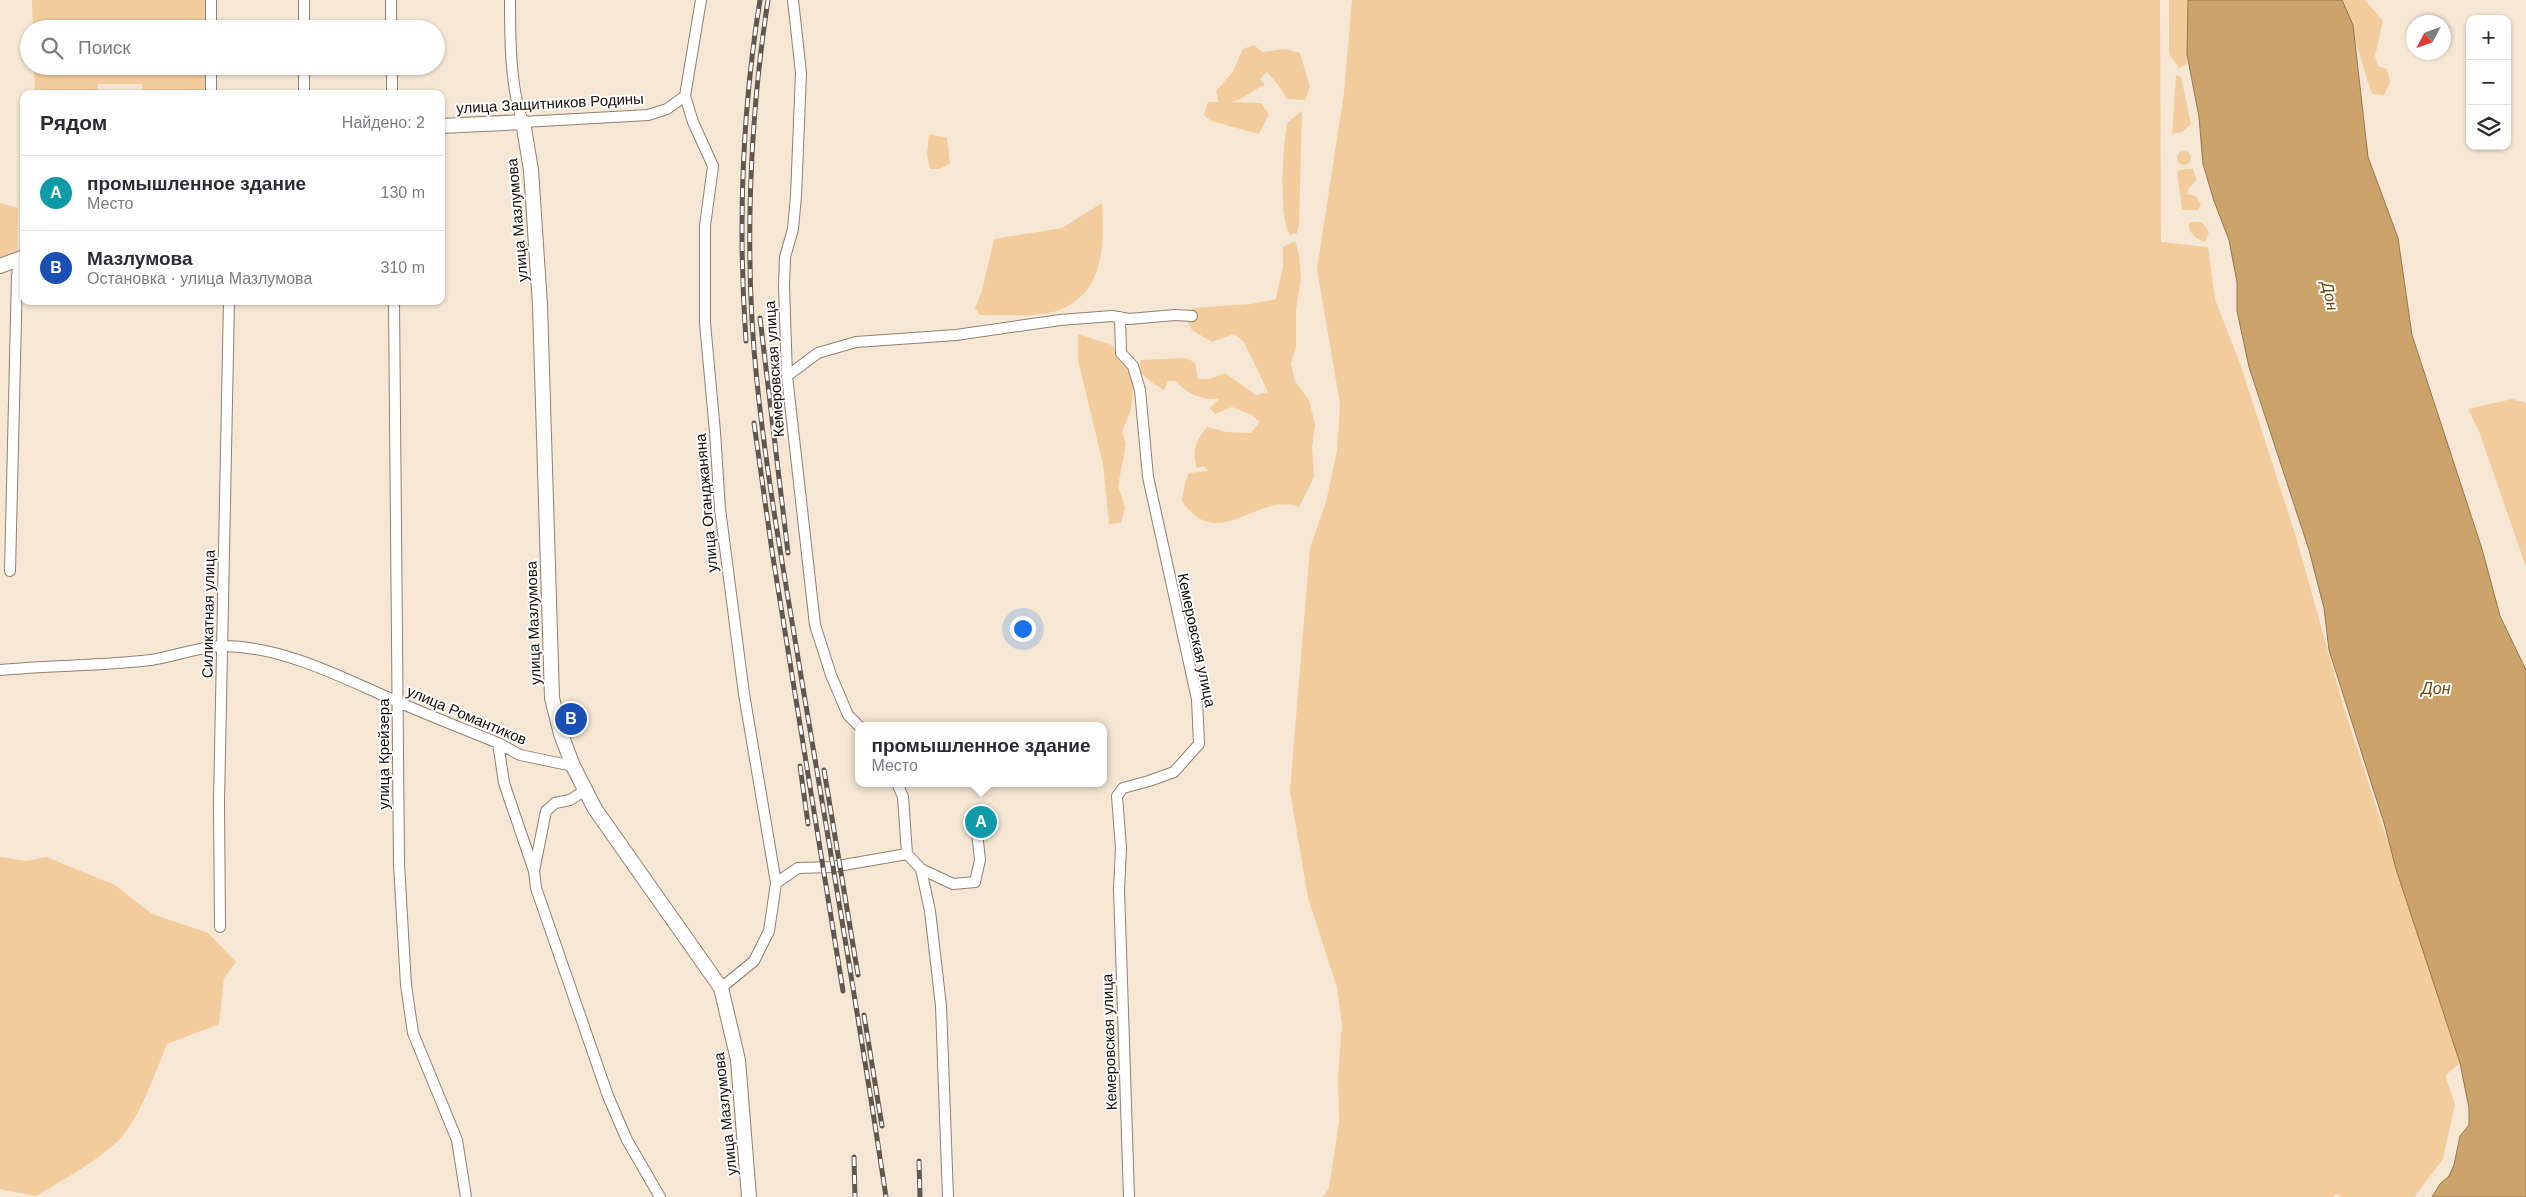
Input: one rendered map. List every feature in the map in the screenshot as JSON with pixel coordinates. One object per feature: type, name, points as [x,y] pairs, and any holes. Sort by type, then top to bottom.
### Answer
[{"type":"street","points":[[211,0],[211,20]]},
{"type":"street","points":[[304,0],[304,20]]},
{"type":"street","points":[[391,0],[391,20]]},
{"type":"street","name":"улица Мазлумова","points":[[510,0],[517,107],[523,122],[531,170],[540,305],[552,698],[561,734],[584,791],[640,875],[721,988],[738,1060],[749,1197]]},
{"type":"street","name":"улица Оганджаняна","points":[[701,0],[685,96],[693,122],[713,166],[705,226],[704,323],[715,432],[720,509],[744,694],[776,883],[768,931],[754,961],[721,988]]},
{"type":"street","name":"Кемеровская улица","points":[[794,0],[801,73],[796,196],[792,230],[785,257],[784,286],[788,376],[815,625],[831,675],[848,715],[855,722]]},
{"type":"street","points":[[211,75],[211,90]]},
{"type":"street","points":[[304,75],[304,90]]},
{"type":"street","points":[[392,75],[392,90]]},
{"type":"street","name":"улица Защитников Родины","points":[[445,126],[648,115],[667,109],[685,96]]},
{"type":"street","points":[[0,266],[20,259]]},
{"type":"street","points":[[10,571],[17,276],[20,265]]},
{"type":"street","name":"Силикатная улица","points":[[220,927],[219,802],[229,305]]},
{"type":"street","name":"улица Крейзера","points":[[394,305],[399,865],[406,985],[413,1033],[457,1140],[466,1197]]},
{"type":"street","points":[[788,376],[818,353],[856,342],[956,335],[1060,320],[1120,317],[1129,319],[1175,315],[1192,316]]},
{"type":"street","name":"Кемеровская улица","points":[[1120,317],[1122,353],[1133,366],[1140,390],[1148,477],[1197,699],[1199,744],[1174,772],[1149,782],[1123,788],[1117,796],[1130,1197]]},
{"type":"street","name":"улица Романтиков","points":[[0,670],[119,664],[160,659],[223,645],[284,656],[332,673],[498,743],[520,755],[573,766]]},
{"type":"street","points":[[498,743],[504,782],[534,872],[536,888],[608,1096],[627,1140],[660,1197]]},
{"type":"street","points":[[899,787],[903,797],[907,854],[921,869],[953,884],[975,882],[980,860],[977,832]]},
{"type":"street","points":[[534,872],[546,812],[556,803],[570,800],[584,791]]},
{"type":"street","points":[[776,883],[798,868],[832,867],[907,854]]},
{"type":"street","points":[[921,869],[930,911],[941,1006],[948,1197]]},
{"type":"shaded area","points":[[32,0],[208,0],[207,20],[33,20]]},
{"type":"shaded area","points":[[1352,0],[2160,0],[2161,242],[2208,247],[2215,299],[2242,369],[2296,537],[2344,708],[2460,1063],[2445,1076],[2455,1104],[2443,1159],[2414,1197],[2341,1197],[2336,1194],[2333,1197],[1323,1197],[1329,1188],[1339,1122],[1338,1075],[1342,1024],[1337,987],[1308,898],[1290,791],[1310,548],[1326,502],[1337,451],[1340,404],[1317,269],[1344,93]]},
{"type":"shaded area","points":[[2169,0],[2188,0],[2187,64],[2179,68],[2169,54]]},
{"type":"shaded area","points":[[2338,0],[2365,0],[2383,21],[2375,56],[2378,66],[2387,69],[2390,82],[2384,95],[2372,94],[2356,44]]},
{"type":"shaded area","points":[[1254,45],[1262,52],[1286,49],[1300,53],[1310,87],[1305,100],[1287,99],[1267,72],[1260,79],[1265,85],[1231,102],[1261,103],[1269,114],[1259,134],[1211,121],[1204,115],[1208,102],[1219,102],[1216,91],[1232,73],[1243,49]]},
{"type":"shaded area","points":[[34,75],[206,75],[206,90],[143,90],[142,84],[98,84],[97,90],[35,90]]},
{"type":"shaded area","points":[[2176,75],[2181,77],[2191,124],[2182,132],[2172,134]]},
{"type":"shaded area","points":[[1302,111],[1299,226],[1297,233],[1290,235],[1284,213],[1282,181],[1284,148],[1287,123]]},
{"type":"shaded area","points":[[929,134],[947,138],[950,164],[939,169],[930,169],[927,155]]},
{"type":"shaded area","points":[[2181,151],[2187,151],[2191,158],[2187,165],[2181,165],[2177,161],[2177,155]]},
{"type":"shaded area","points":[[2193,169],[2197,180],[2189,188],[2187,194],[2196,196],[2201,205],[2198,210],[2182,210],[2177,171]]},
{"type":"shaded area","points":[[0,203],[18,208],[17,252],[0,258]]},
{"type":"shaded area","points":[[1102,203],[1103,235],[1101,251],[1093,280],[1085,293],[1073,303],[1050,313],[980,315],[975,308],[982,291],[994,239],[1062,228]]},
{"type":"shaded area","points":[[2189,222],[2202,222],[2209,232],[2205,242],[2196,238],[2189,230]]},
{"type":"shaded area","points":[[1295,241],[1299,254],[1301,278],[1296,309],[1296,347],[1291,363],[1295,381],[1309,400],[1315,424],[1312,448],[1314,477],[1299,507],[1283,504],[1268,507],[1224,522],[1210,522],[1196,516],[1182,501],[1185,482],[1189,473],[1208,471],[1204,466],[1197,468],[1194,456],[1197,442],[1207,427],[1226,432],[1251,433],[1260,422],[1252,415],[1232,407],[1215,414],[1210,408],[1219,399],[1195,395],[1175,381],[1168,381],[1164,390],[1139,371],[1141,360],[1187,358],[1195,363],[1198,379],[1210,379],[1225,373],[1256,395],[1268,392],[1244,342],[1234,334],[1212,342],[1192,330],[1184,316],[1193,308],[1251,304],[1276,299],[1283,266],[1283,247]]},
{"type":"shaded area","points":[[1078,334],[1112,345],[1134,380],[1131,410],[1122,432],[1126,444],[1118,486],[1125,507],[1121,523],[1109,524],[1103,464],[1078,360]]},
{"type":"shaded area","points":[[2512,399],[2526,403],[2526,567],[2479,431],[2468,409]]},
{"type":"shaded area","points":[[0,857],[26,861],[46,857],[115,885],[152,914],[208,933],[236,962],[224,978],[219,1024],[167,1044],[140,1108],[119,1140],[90,1163],[36,1196],[0,1189]]},
{"type":"water","name":"Дон","points":[[2188,0],[2342,0],[2353,25],[2368,157],[2398,238],[2412,335],[2482,549],[2500,616],[2526,670],[2526,1197],[2432,1197],[2440,1184],[2449,1176],[2454,1165],[2460,1136],[2469,1125],[2469,1108],[2460,1063],[2396,869],[2384,823],[2329,650],[2324,608],[2309,550],[2249,367],[2237,311],[2237,282],[2229,240],[2214,201],[2203,164],[2199,117],[2187,54]]},
{"type":"railway","points":[[746,341],[742,256],[743,170],[749,85],[760,0]]},
{"type":"railway","points":[[768,0],[756,94],[751,191],[751,288],[757,382],[777,529],[886,1197]]},
{"type":"railway","points":[[760,318],[788,553]]},
{"type":"railway","points":[[754,423],[772,551],[843,991]]},
{"type":"railway","points":[[800,766],[808,824]]},
{"type":"railway","points":[[824,770],[858,975]]},
{"type":"railway","points":[[864,1015],[882,1126]]},
{"type":"railway","points":[[854,1157],[855,1197]]},
{"type":"railway","points":[[919,1161],[920,1197]]},
{"type":"place","name":"Мазлумова","points":[[571,719]]},
{"type":"place","name":"промышленное здание","points":[[981,822]]}]
